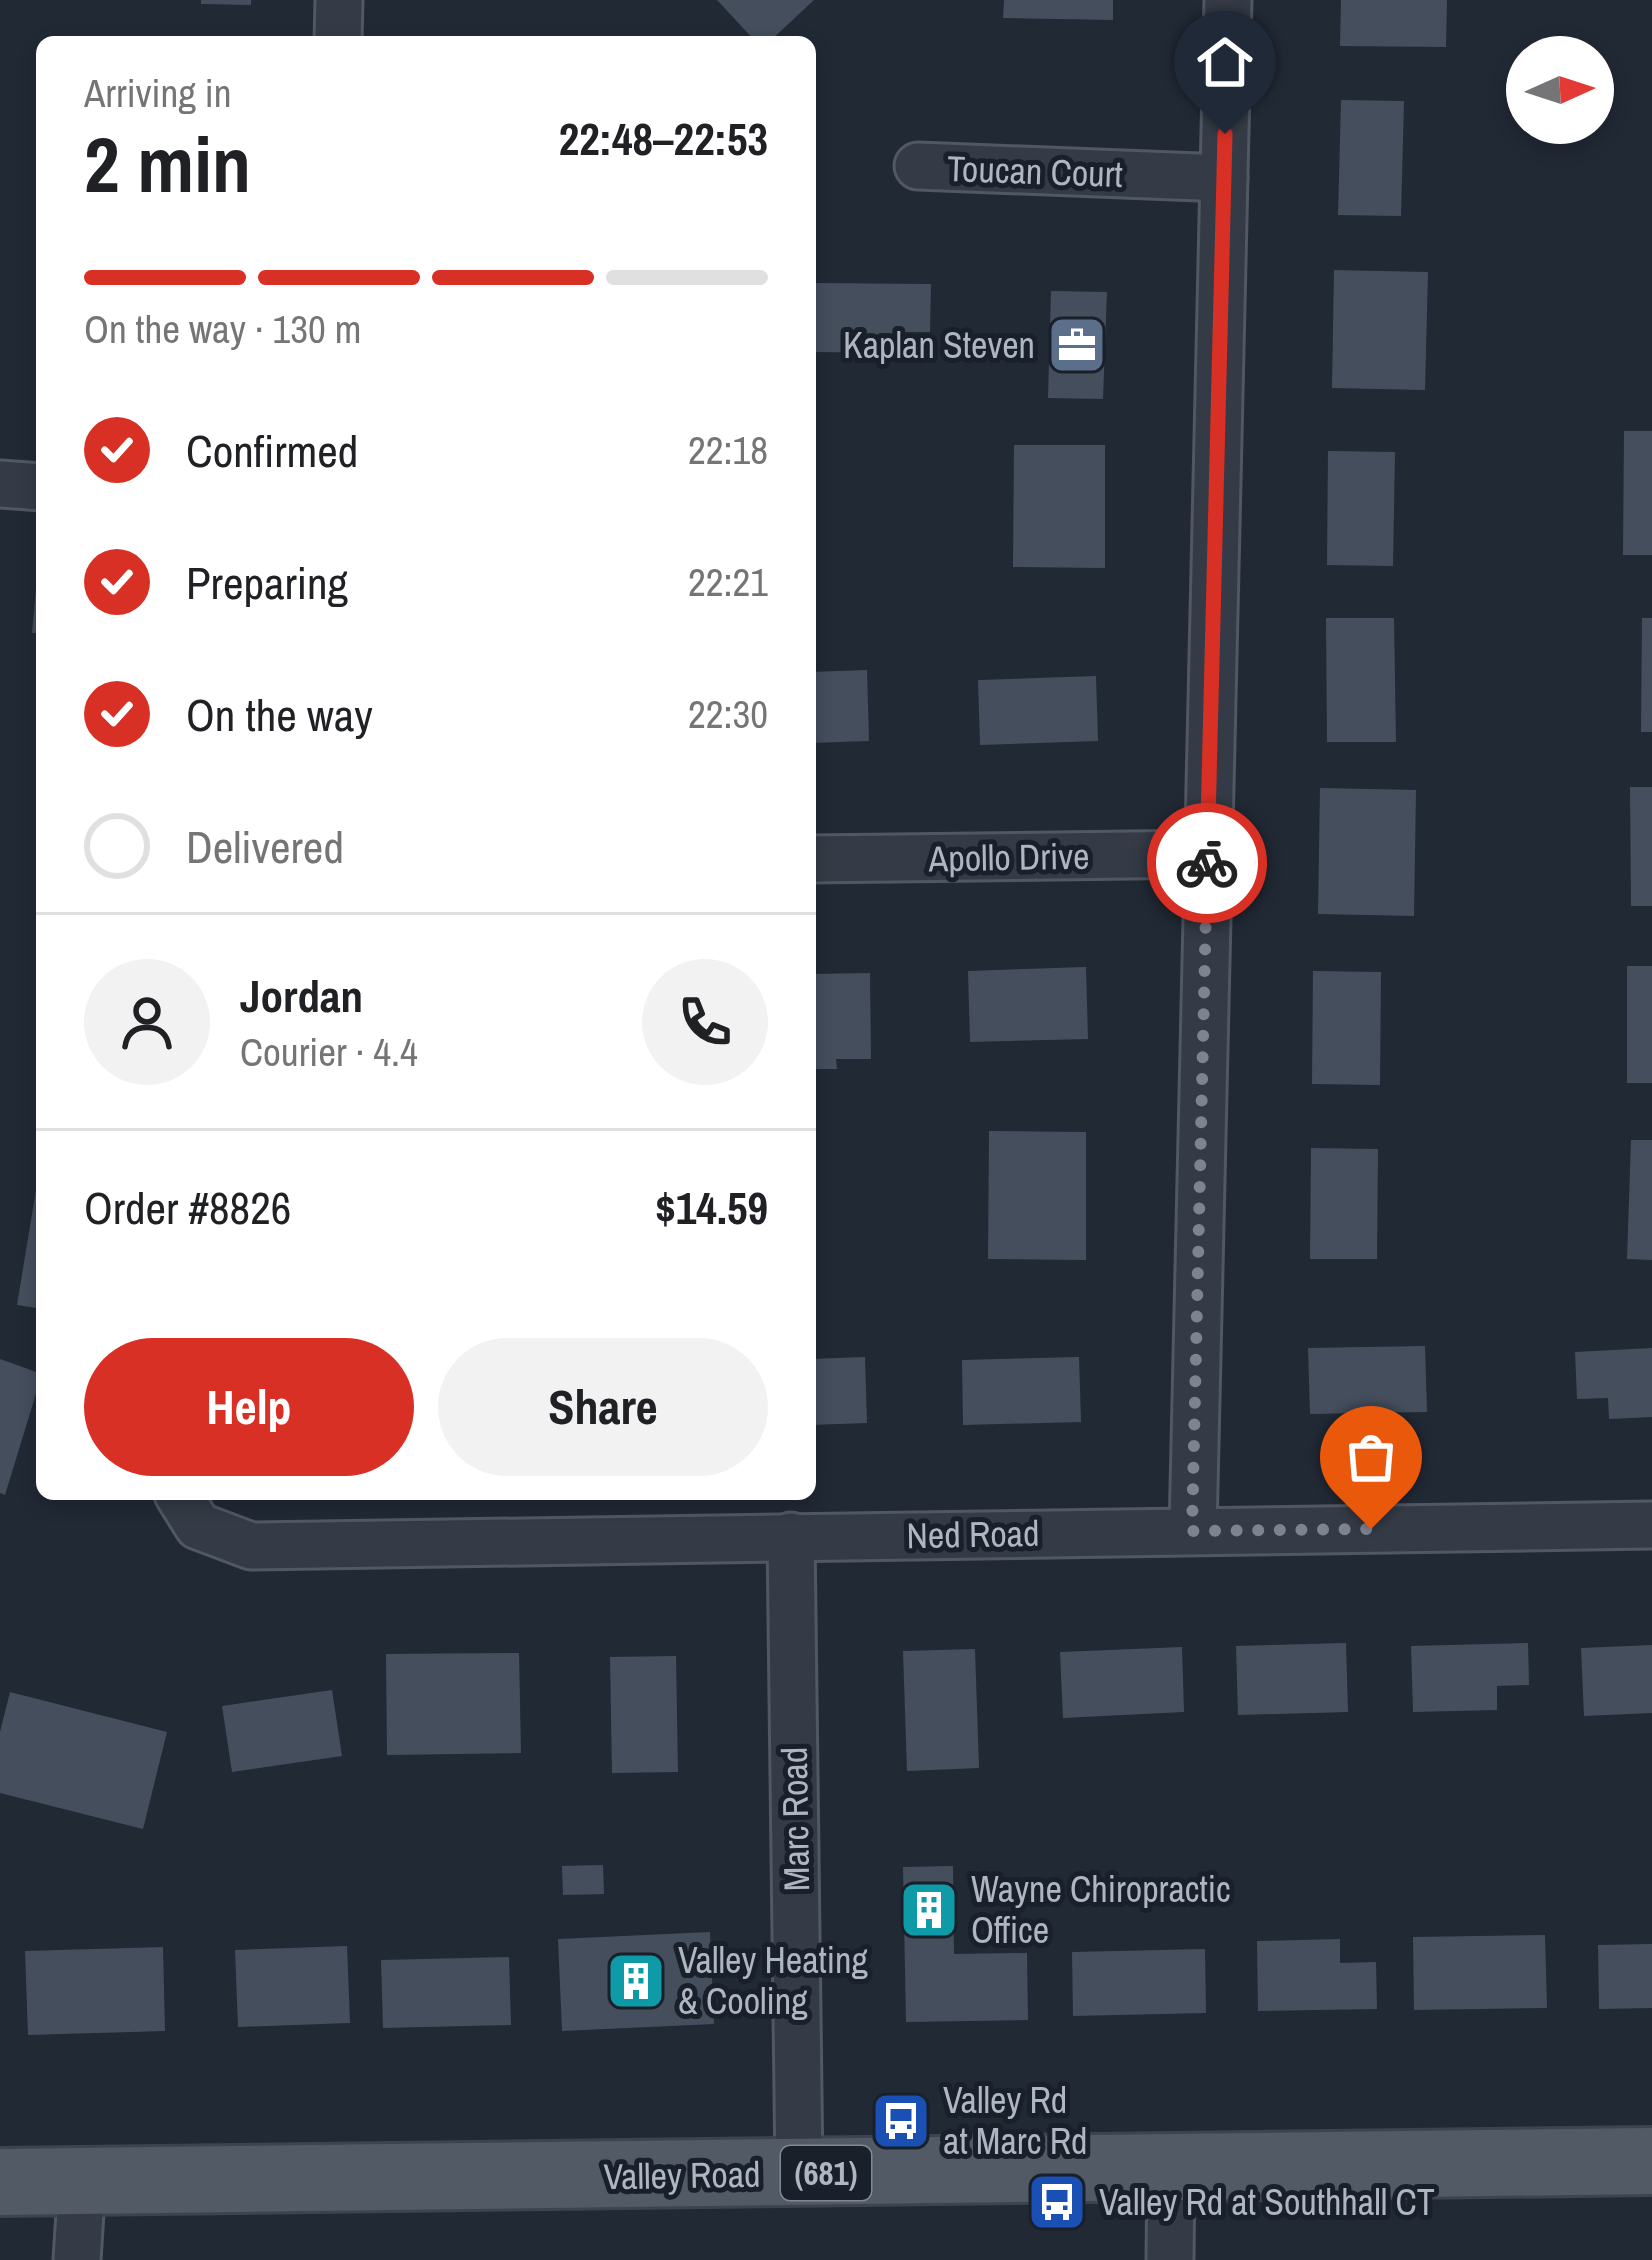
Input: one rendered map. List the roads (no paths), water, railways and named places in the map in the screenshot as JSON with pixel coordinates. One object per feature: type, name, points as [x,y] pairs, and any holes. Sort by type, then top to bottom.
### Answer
[{"type":"main road","name":"Valley Road","points":[[0,2182],[1652,2161]]},
{"type":"street","points":[[338,36],[339,0]]},
{"type":"street","points":[[1192,1531],[1228,0]]},
{"type":"street","name":"Toucan Court","points":[[918,166],[1224,178]]},
{"type":"street","points":[[0,484],[36,487]]},
{"type":"street","name":"Apollo Drive","points":[[816,859],[1208,854]]},
{"type":"street","name":"Ned Road","points":[[182,1500],[198,1526],[250,1546],[1652,1525]]},
{"type":"street","name":"Marc Road","points":[[791,1536],[799,2173]]},
{"type":"street","points":[[1170,2260],[1172,2168]]},
{"type":"street","points":[[77,2260],[82,2180]]},
{"type":"place","name":"Kaplan Steven","points":[[1077,345]]},
{"type":"place","name":"Wayne Chiropractic Office","points":[[929,1910]]},
{"type":"place","name":"Valley Heating & Cooling","points":[[636,1981]]},
{"type":"place","name":"Valley Rd at Marc Rd","points":[[901,2121]]},
{"type":"place","name":"Valley Rd at Southhall CT","points":[[1057,2202]]}]
